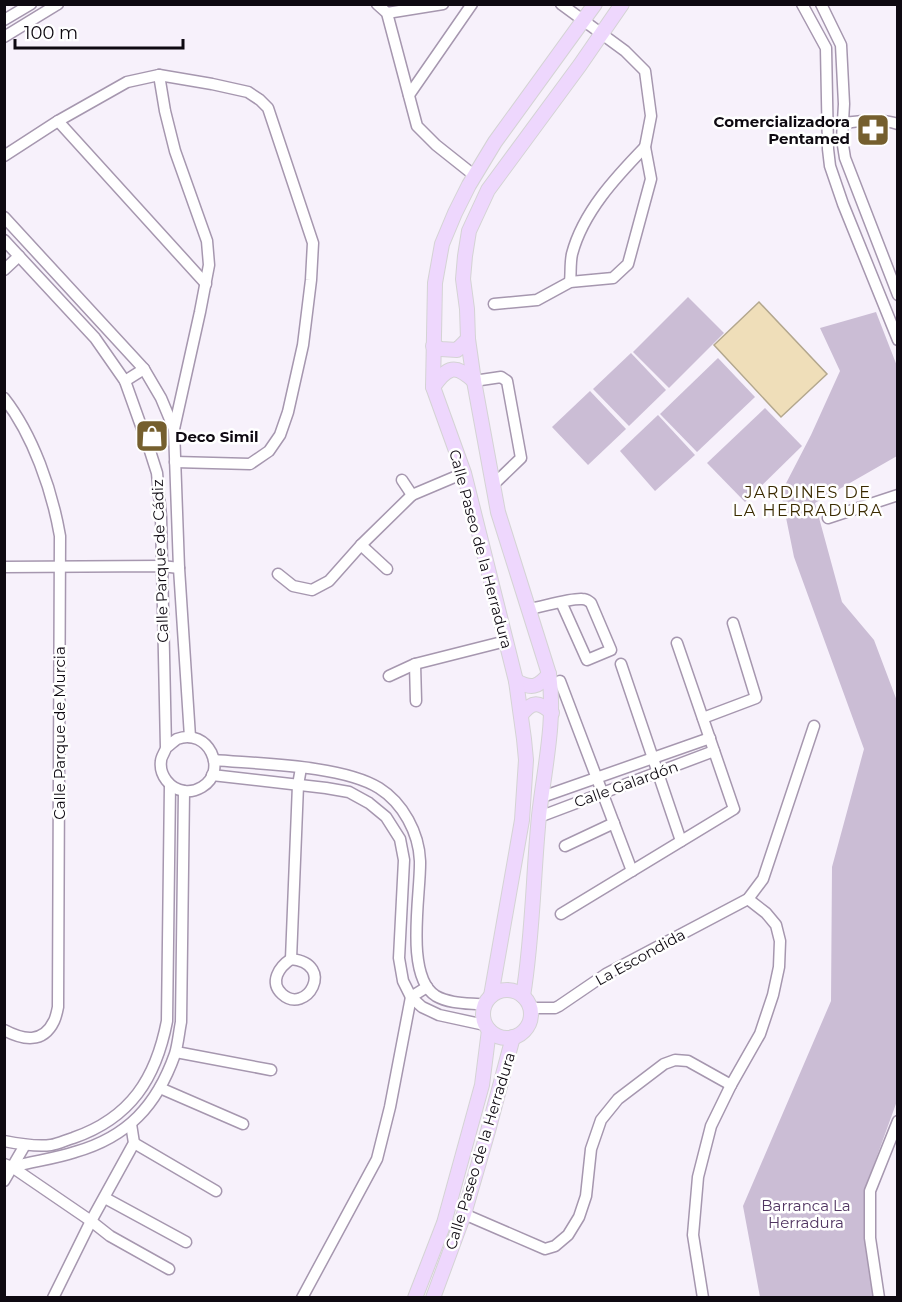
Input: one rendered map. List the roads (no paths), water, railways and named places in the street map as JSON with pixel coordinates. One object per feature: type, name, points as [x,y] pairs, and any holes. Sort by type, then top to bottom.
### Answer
[{"type":"main road","name":"Calle Paseo de la Herradura","points":[[488,1000],[522,820],[526,760],[516,681],[464,473],[433,387],[435,283],[442,244],[455,213],[475,176],[495,142],[595,4]]},
{"type":"main road","name":"Calle Paseo de la Herradura","points":[[527,1002],[527,969],[539,817],[555,678],[529,609],[498,512],[468,339],[464,279],[465,256],[469,231],[488,190],[622,4]]},
{"type":"main road","points":[[433,346],[441,350],[457,350],[468,339]]},
{"type":"main road","points":[[433,387],[449,370],[457,369],[474,381]]},
{"type":"main road","points":[[516,681],[529,687],[555,678]]},
{"type":"main road","points":[[521,715],[532,704],[540,704],[552,712]]},
{"type":"main road","points":[[501,991],[513,991],[527,1002],[531,1017],[522,1033],[513,1037],[500,1037],[487,1027],[488,1000],[501,991]]},
{"type":"main road","name":"Calle Paseo de la Herradura","points":[[415,1298],[444,1223],[482,1085],[487,1027]]},
{"type":"main road","name":"Calle Paseo de la Herradura","points":[[433,1298],[464,1214],[513,1037]]},
{"type":"street","points":[[4,20],[31,4]]},
{"type":"street","points":[[4,37],[58,4]]},
{"type":"street","points":[[377,4],[387,13],[417,126],[436,145],[475,176]]},
{"type":"street","points":[[387,13],[443,4]]},
{"type":"street","points":[[409,95],[472,4]]},
{"type":"street","points":[[494,304],[537,300],[570,282],[613,278],[628,264],[651,179],[645,147],[651,116],[645,71],[625,51],[561,4]]},
{"type":"street","points":[[802,4],[826,48],[830,166],[897,340]]},
{"type":"street","points":[[821,4],[841,45],[844,158],[897,295]]},
{"type":"street","points":[[159,75],[175,151],[207,241],[209,265],[174,429]]},
{"type":"street","points":[[4,156],[58,121],[128,82],[159,75],[248,92],[268,108],[313,243],[303,345],[288,412],[280,435],[269,451],[250,464],[175,462]]},
{"type":"street","points":[[58,121],[206,284]]},
{"type":"street","points":[[843,123],[889,121],[897,124]]},
{"type":"street","points":[[570,282],[572,255],[586,218],[622,171],[645,147]]},
{"type":"street","points":[[843,204],[860,197]]},
{"type":"street","name":"Calle Parque de Cádiz","points":[[4,217],[144,369],[161,398],[174,429],[178,568],[190,737]]},
{"type":"street","name":"Calle Parque de Cádiz","points":[[4,240],[95,338],[124,381],[158,473],[166,748],[161,760],[162,774],[170,785],[167,1021],[162,1046],[144,1086],[122,1111],[90,1132],[51,1145],[4,1142]]},
{"type":"street","points":[[4,270],[20,256]]},
{"type":"street","points":[[124,381],[144,369]]},
{"type":"street","points":[[474,381],[501,377],[507,381],[521,458],[493,485]]},
{"type":"street","name":"Calle Parque de Murcia","points":[[4,398],[21,422],[34,452],[56,511],[60,536],[58,1008],[54,1022],[46,1032],[33,1039],[16,1036],[4,1030]]},
{"type":"street","points":[[278,574],[293,586],[312,590],[328,581],[412,495],[464,473]]},
{"type":"street","points":[[402,480],[412,495]]},
{"type":"street","points":[[828,518],[897,495]]},
{"type":"street","points":[[361,545],[387,569]]},
{"type":"street","points":[[4,567],[162,566],[178,568]]},
{"type":"street","points":[[529,609],[561,602],[581,598],[586,599],[591,603],[611,650],[587,660],[561,602]]},
{"type":"street","points":[[703,718],[756,698],[733,623]]},
{"type":"street","points":[[389,676],[415,664],[506,641]]},
{"type":"street","points":[[561,914],[734,809],[677,642]]},
{"type":"street","points":[[415,664],[416,701]]},
{"type":"street","points":[[621,664],[681,841]]},
{"type":"street","points":[[555,678],[597,778],[632,871]]},
{"type":"street","points":[[703,1298],[693,1235],[698,1178],[711,1126],[760,1034],[774,995],[779,967],[780,940],[776,926],[766,913],[748,899],[763,879],[814,726]]},
{"type":"street","points":[[166,748],[177,740],[190,737],[201,741],[210,749],[214,760],[212,775],[206,784],[196,790],[184,791],[170,785]]},
{"type":"street","name":"Calle Galardón","points":[[542,797],[710,738]]},
{"type":"street","name":"Calle Galardón","points":[[539,817],[714,752]]},
{"type":"street","points":[[214,760],[301,768],[357,778],[379,789],[397,803],[413,828],[420,859],[416,954],[420,973],[434,995],[446,1000],[488,1000]]},
{"type":"street","points":[[291,959],[298,785],[301,768]]},
{"type":"street","points":[[212,775],[349,792],[369,803],[386,817],[400,839],[404,860],[399,958],[403,981],[411,997],[422,1007],[439,1015],[487,1027]]},
{"type":"street","points":[[8,1165],[73,1153],[98,1145],[131,1124],[147,1108],[160,1088],[176,1052],[181,1022],[184,791]]},
{"type":"street","points":[[565,846],[614,823]]},
{"type":"street","name":"La Escondida","points":[[527,1002],[555,1008],[606,974],[748,899]]},
{"type":"street","points":[[302,1298],[377,1158],[390,1107],[411,997],[427,987]]},
{"type":"street","points":[[176,1052],[271,1070]]},
{"type":"street","points":[[464,1214],[545,1249],[555,1246],[568,1236],[579,1217],[586,1196],[591,1149],[601,1119],[618,1099],[664,1064],[675,1060],[688,1061],[731,1085]]},
{"type":"street","points":[[160,1088],[243,1124]]},
{"type":"street","points":[[879,1298],[870,1238],[870,1191],[897,1121]]},
{"type":"street","points":[[53,1298],[134,1143],[131,1124]]},
{"type":"street","points":[[134,1143],[216,1191]]},
{"type":"street","points":[[4,1181],[8,1165],[25,1145]]},
{"type":"street","points":[[8,1165],[92,1221],[110,1236],[169,1269]]},
{"type":"street","points":[[105,1198],[186,1242]]},
{"type":"place","name":"Comercializadora Pentamed","points":[[873,130]]},
{"type":"place","name":"Deco Simil","points":[[152,436]]},
{"type":"district","name":"JARDINES DE LA HERRADURA","points":[[808,501]]},
{"type":"park label","name":"Barranca La Herradura","points":[[806,1214]]}]
